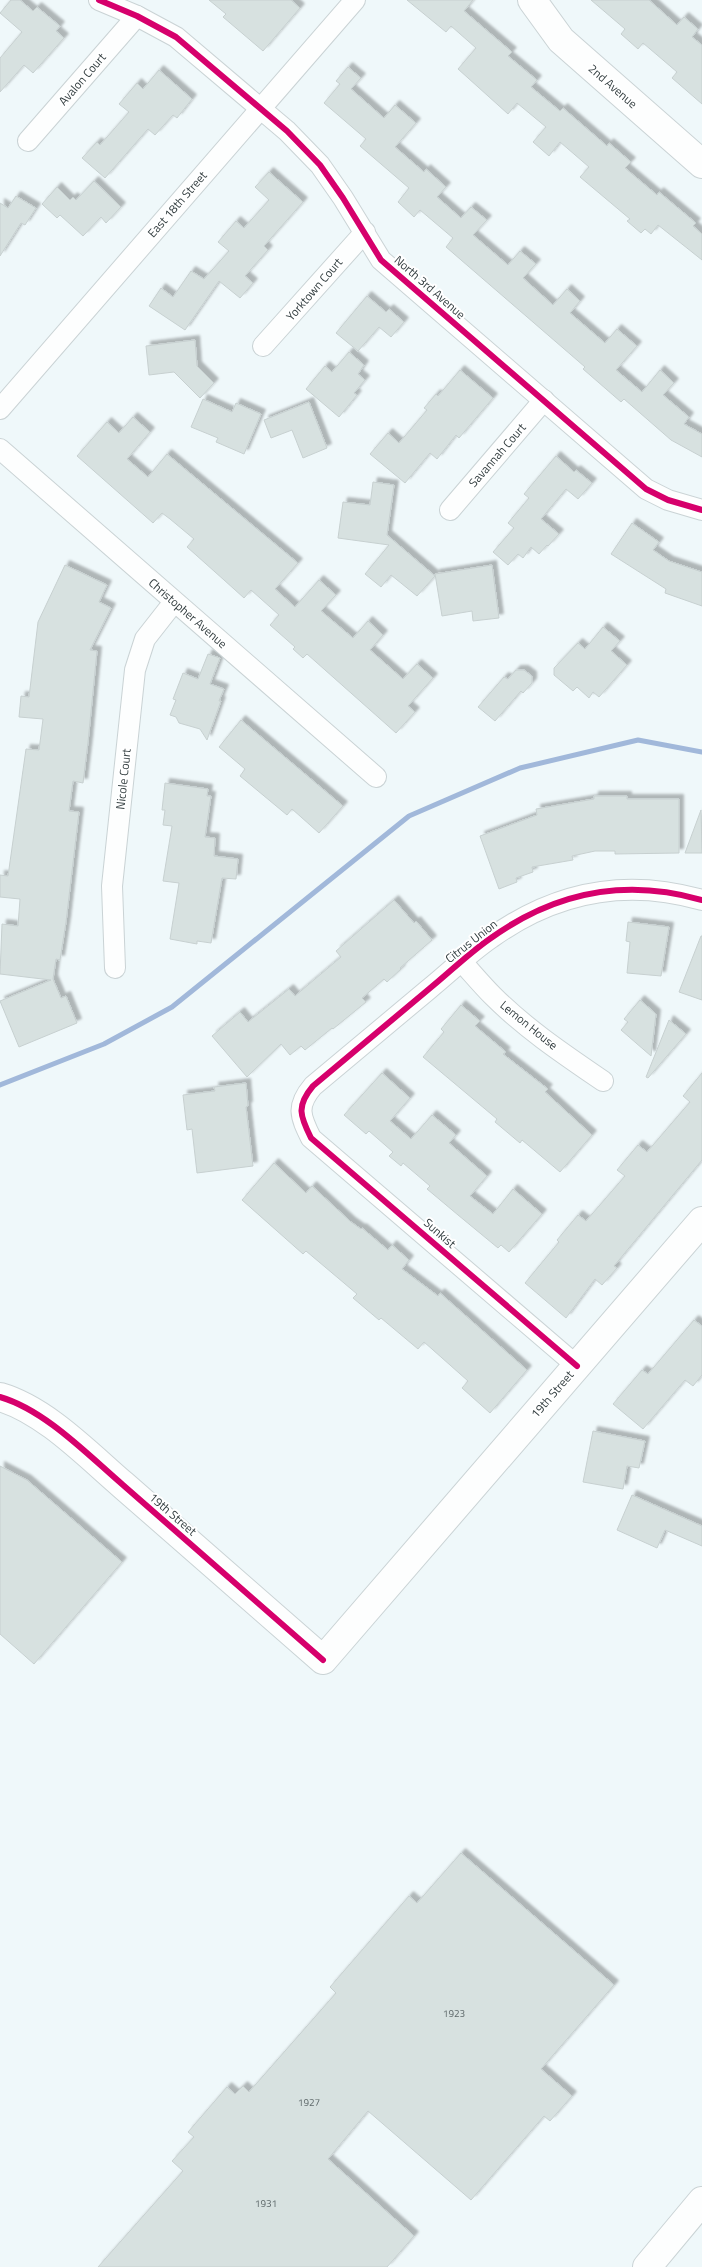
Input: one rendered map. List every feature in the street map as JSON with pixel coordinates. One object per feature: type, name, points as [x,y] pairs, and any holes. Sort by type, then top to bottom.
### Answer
[{"type":"main road","name":"2nd Avenue","points":[[532,0],[561,40],[702,164]]},
{"type":"main road","name":"19th Street","points":[[0,1397],[11,1400],[44,1420],[88,1455],[323,1660],[702,1221]]},
{"type":"main road","points":[[647,2267],[702,2201]]},
{"type":"street","name":"North 3rd Avenue","points":[[99,0],[137,16],[176,37],[260,108],[287,131],[320,165],[382,260],[646,488],[668,500],[702,510]]},
{"type":"street","name":"East 18th Street","points":[[0,409],[355,0]]},
{"type":"street","name":"Avalon Court","points":[[28,141],[137,16]]},
{"type":"street","name":"Yorktown Court","points":[[264,346],[364,232]]},
{"type":"street","name":"Savannah Court","points":[[450,510],[544,400]]},
{"type":"street","name":"Christopher Avenue","points":[[0,449],[376,777]]},
{"type":"street","name":"Nicole Court","points":[[116,968],[112,926],[112,886],[134,670],[145,639],[174,602]]},
{"type":"street","name":"Citrus Union","points":[[301,1110],[303,1098],[313,1086],[490,938],[531,912],[566,898],[602,890],[637,889],[672,893],[702,900]]},
{"type":"street","name":"Lemon House","points":[[462,962],[493,996],[520,1019],[603,1081]]},
{"type":"street","name":"Sunkist","points":[[301,1110],[304,1124],[311,1138],[577,1366]]},
{"type":"building","points":[[11,0],[20,0],[33,11],[37,7],[60,26],[56,31],[64,38],[33,73],[24,65],[0,92],[0,58],[22,32],[0,13]]},
{"type":"building","points":[[209,0],[291,0],[300,8],[263,51],[223,17],[226,14]]},
{"type":"building","points":[[407,0],[473,0],[464,11],[512,52],[508,56],[537,80],[531,87],[560,111],[563,108],[607,146],[609,143],[631,162],[625,168],[657,195],[659,192],[696,223],[693,226],[702,234],[702,260],[658,225],[651,234],[645,229],[641,233],[627,221],[630,219],[580,177],[589,167],[560,142],[549,156],[533,142],[546,127],[517,103],[508,114],[458,69],[476,48],[451,26],[446,32]]},
{"type":"building","points":[[591,0],[649,0],[677,25],[684,17],[698,29],[692,37],[702,45],[702,104],[672,78],[677,72],[643,43],[638,49],[621,34],[625,29]]},
{"type":"building","points":[[348,67],[361,78],[351,89],[384,118],[395,105],[416,123],[395,147],[424,172],[426,169],[446,187],[437,197],[461,218],[471,207],[487,220],[473,235],[508,265],[520,251],[536,264],[523,278],[553,305],[567,289],[580,301],[570,313],[605,343],[617,329],[637,346],[616,370],[642,392],[660,370],[674,383],[663,395],[689,417],[684,424],[702,434],[702,457],[671,440],[624,399],[621,402],[583,369],[585,367],[446,247],[453,238],[420,210],[414,217],[398,202],[409,188],[360,146],[366,139],[324,103],[340,84],[336,81]]},
{"type":"building","points":[[159,70],[192,99],[177,118],[173,115],[155,135],[148,129],[105,178],[82,158],[97,142],[100,145],[129,112],[119,104],[137,83],[143,89]]},
{"type":"building","points":[[269,172],[303,202],[264,246],[268,250],[245,276],[253,283],[240,298],[219,281],[185,330],[149,306],[161,288],[173,297],[191,271],[204,279],[229,251],[218,242],[236,221],[244,228],[269,200],[255,187]]},
{"type":"building","points":[[94,181],[121,207],[106,223],[101,217],[83,236],[60,215],[57,218],[42,204],[57,187],[70,200],[73,197],[76,200]]},
{"type":"building","points":[[16,196],[36,208],[25,225],[21,223],[0,256],[0,203],[8,208]]},
{"type":"building","points":[[367,296],[386,312],[389,309],[404,322],[391,337],[379,327],[358,351],[336,333]]},
{"type":"building","points":[[195,340],[197,366],[214,383],[200,398],[174,372],[149,375],[146,346]]},
{"type":"building","points":[[349,352],[364,365],[358,374],[365,380],[354,393],[357,395],[339,417],[306,389],[325,366],[332,372]]},
{"type":"building","points":[[460,370],[493,398],[459,438],[456,435],[437,459],[430,453],[405,483],[370,454],[388,433],[399,443],[427,410],[424,408],[436,394],[438,396]]},
{"type":"building","points":[[203,399],[232,412],[236,403],[261,414],[244,454],[216,442],[218,438],[191,427]]},
{"type":"building","points":[[309,402],[327,448],[303,458],[292,430],[271,438],[264,420]]},
{"type":"building","points":[[133,417],[150,432],[127,459],[148,477],[167,454],[298,563],[275,589],[295,607],[319,580],[336,595],[321,611],[353,638],[368,621],[383,635],[370,650],[403,679],[417,664],[433,678],[408,706],[415,712],[396,733],[307,654],[303,658],[293,649],[295,647],[270,625],[279,615],[251,590],[244,598],[187,547],[194,539],[162,513],[153,523],[77,456],[107,422],[119,433]]},
{"type":"building","points":[[556,456],[574,472],[576,470],[592,483],[578,499],[566,489],[541,519],[559,534],[548,546],[539,554],[531,547],[523,558],[518,554],[508,565],[493,552],[514,528],[508,523],[529,498],[524,494]]},
{"type":"building","points":[[373,482],[394,485],[387,535],[435,576],[417,596],[391,575],[381,587],[365,574],[389,545],[338,538],[343,502],[370,505]]},
{"type":"building","points":[[632,523],[659,542],[653,550],[669,561],[702,572],[702,606],[665,593],[666,589],[611,554]]},
{"type":"building","points":[[65,565],[107,585],[99,602],[111,608],[90,650],[97,651],[88,742],[83,783],[73,781],[69,811],[79,812],[66,922],[60,960],[56,959],[53,979],[61,998],[66,996],[77,1023],[19,1047],[0,1001],[51,980],[0,974],[2,924],[18,926],[20,899],[0,897],[0,875],[8,876],[26,749],[39,750],[43,719],[19,717],[21,696],[29,697],[38,622]]},
{"type":"building","points":[[492,565],[499,618],[473,621],[472,611],[442,616],[435,574]]},
{"type":"building","points":[[603,627],[620,641],[611,651],[627,665],[599,697],[593,692],[589,698],[577,687],[573,691],[554,675],[554,668],[578,643],[585,649]]},
{"type":"building","points":[[208,654],[220,658],[210,684],[224,689],[207,740],[200,729],[179,723],[176,717],[170,715],[176,700],[173,699],[183,673],[198,679]]},
{"type":"building","points":[[516,670],[524,670],[532,676],[532,683],[523,693],[521,691],[495,721],[478,707],[504,677],[508,679]]},
{"type":"building","points":[[241,720],[343,806],[319,833],[292,809],[287,815],[240,776],[245,769],[219,747]]},
{"type":"building","points":[[165,783],[208,789],[207,796],[211,796],[205,837],[215,838],[214,856],[238,859],[236,879],[222,878],[211,943],[197,941],[197,944],[170,939],[179,883],[163,881],[172,826],[163,825],[165,810],[162,810]]},
{"type":"building","points":[[594,796],[627,796],[627,799],[679,799],[679,853],[615,854],[615,851],[595,851],[572,856],[573,860],[532,867],[533,872],[516,878],[517,882],[499,889],[480,836],[537,815],[536,809],[594,799]]},
{"type":"building","points":[[701,810],[702,853],[685,853]]},
{"type":"building","points":[[394,900],[432,940],[387,982],[384,979],[362,998],[366,1002],[305,1050],[301,1046],[290,1055],[281,1044],[247,1077],[212,1036],[240,1012],[248,1022],[289,989],[295,996],[341,957],[336,951]]},
{"type":"building","points":[[628,922],[669,927],[661,976],[627,973],[630,942],[626,941]]},
{"type":"building","points":[[702,936],[702,1000],[679,992]]},
{"type":"building","points":[[640,1000],[656,1014],[651,1056],[621,1030],[628,1022],[624,1019]]},
{"type":"building","points":[[461,1005],[480,1021],[475,1026],[506,1052],[503,1054],[548,1089],[545,1092],[592,1135],[560,1172],[522,1140],[520,1143],[495,1122],[497,1119],[423,1057],[444,1032],[441,1029]]},
{"type":"building","points":[[669,1020],[686,1034],[648,1078],[646,1077]]},
{"type":"building","points":[[382,1073],[410,1098],[390,1121],[411,1139],[432,1115],[456,1135],[449,1143],[487,1176],[470,1196],[493,1214],[513,1189],[542,1214],[509,1252],[501,1245],[498,1248],[458,1215],[427,1189],[430,1186],[403,1163],[401,1166],[389,1156],[393,1152],[369,1131],[366,1134],[344,1115]]},
{"type":"building","points":[[702,1073],[702,1160],[614,1266],[617,1268],[602,1285],[595,1279],[566,1318],[525,1283],[559,1242],[557,1240],[578,1215],[586,1221],[625,1176],[617,1170],[638,1145],[647,1152],[690,1102],[683,1096]]},
{"type":"building","points":[[246,1083],[248,1106],[246,1107],[253,1166],[197,1173],[192,1129],[187,1130],[183,1095],[215,1091],[214,1087]]},
{"type":"building","points":[[274,1163],[306,1193],[312,1186],[351,1222],[362,1228],[388,1250],[392,1245],[409,1260],[402,1269],[438,1296],[440,1293],[527,1370],[490,1413],[462,1388],[468,1381],[424,1342],[418,1349],[381,1318],[379,1320],[353,1298],[357,1294],[306,1251],[303,1254],[242,1200]]},
{"type":"building","points":[[694,1320],[702,1326],[702,1375],[693,1386],[685,1380],[643,1429],[613,1404],[642,1370],[648,1374]]},
{"type":"building","points":[[593,1431],[645,1441],[639,1468],[627,1466],[623,1489],[583,1482]]},
{"type":"building","points":[[0,1466],[27,1480],[122,1562],[34,1664],[0,1634]]},
{"type":"building","points":[[632,1495],[702,1526],[702,1546],[665,1530],[657,1548],[617,1530]]},
{"type":"building","points":[[461,1853],[614,1985],[541,2069],[572,2096],[550,2121],[544,2116],[471,2200],[368,2111],[328,2159],[414,2236],[387,2267],[98,2267],[183,2171],[172,2161],[194,2137],[188,2132],[227,2087],[235,2094],[243,2086],[249,2092],[336,1993],[330,1987],[409,1896],[417,1903]]},
{"type":"waterway","points":[[0,1085],[104,1044],[172,1007],[409,816],[520,768],[638,740],[702,752]]},
{"type":"cycle path","points":[[99,0],[137,16],[176,37],[287,131],[320,165],[343,198],[381,260],[646,489],[668,500],[702,510]]},
{"type":"cycle path","points":[[577,1366],[311,1138],[302,1117],[302,1105],[313,1086],[475,950],[515,922],[566,900],[619,890],[674,893],[702,900]]},
{"type":"cycle path","points":[[0,1397],[17,1403],[33,1412],[81,1447],[323,1660]]}]
